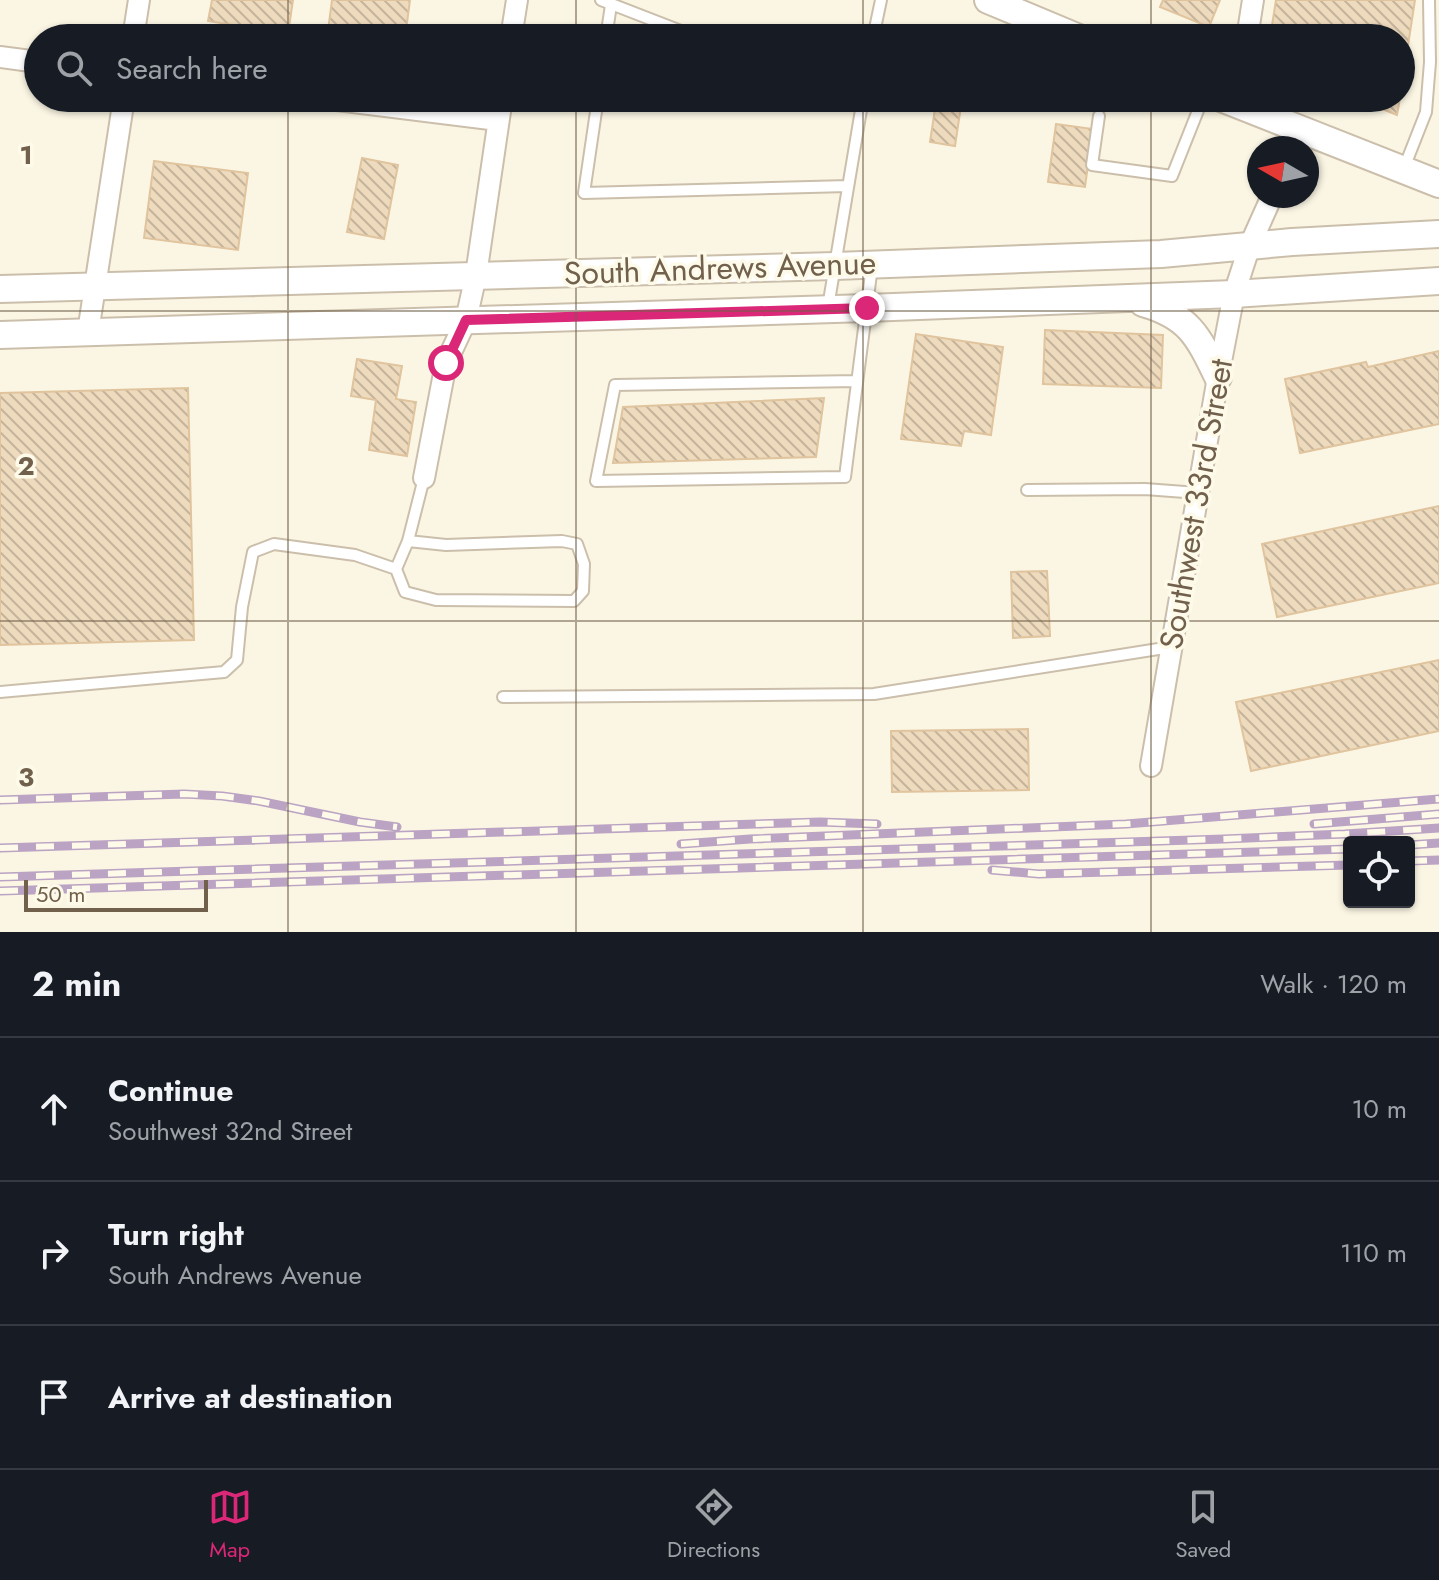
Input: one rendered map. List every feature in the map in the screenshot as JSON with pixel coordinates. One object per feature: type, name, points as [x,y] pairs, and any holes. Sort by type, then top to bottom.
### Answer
[{"type":"street","points":[[135,24],[139,0]]},
{"type":"street","points":[[513,24],[517,0]]},
{"type":"street","points":[[988,0],[1045,24]]},
{"type":"street","points":[[1249,24],[1253,0]]},
{"type":"street","points":[[0,57],[24,60]]},
{"type":"street","points":[[88,332],[122,112]]},
{"type":"street","points":[[434,112],[498,120]]},
{"type":"street","points":[[424,478],[446,363],[466,320],[476,275],[499,112]]},
{"type":"street","points":[[1252,112],[1293,136]]},
{"type":"street","points":[[1319,145],[1439,184]]},
{"type":"street","name":"Southwest 33rd Street","points":[[1151,766],[1234,294],[1250,245],[1267,208]]},
{"type":"street","name":"South Andrews Avenue","points":[[0,289],[1161,254],[1250,245],[1439,234]]},
{"type":"street","name":"South Andrews Avenue","points":[[0,335],[867,308],[1234,294],[1439,281]]},
{"type":"street","points":[[1124,298],[1165,309],[1180,318],[1205,352],[1218,377]]},
{"type":"lane","points":[[876,24],[881,0]]},
{"type":"lane","points":[[1403,170],[1426,112],[1435,62],[1429,0]]},
{"type":"lane","points":[[606,24],[606,2],[663,24]]},
{"type":"lane","points":[[596,112],[584,193],[848,186]]},
{"type":"lane","points":[[828,309],[861,112]]},
{"type":"lane","points":[[1099,116],[1092,165],[1172,176],[1197,112]]},
{"type":"lane","points":[[857,381],[615,385],[596,481],[845,477],[873,264]]},
{"type":"lane","points":[[408,541],[446,545],[562,541],[577,544],[584,564],[583,591],[574,601],[436,600],[405,592],[396,569],[408,541],[424,478]]},
{"type":"lane","points":[[1027,490],[1145,489],[1198,493]]},
{"type":"lane","points":[[0,692],[224,672],[237,660],[242,607],[253,552],[274,544],[355,555],[396,569]]},
{"type":"lane","points":[[503,697],[874,694],[1171,647]]},
{"type":"building","points":[[212,0],[293,0],[289,24],[208,21]]},
{"type":"building","points":[[332,0],[410,0],[407,24],[329,24]]},
{"type":"building","points":[[1163,0],[1220,0],[1210,24],[1202,24],[1160,7]]},
{"type":"building","points":[[1276,0],[1415,0],[1411,24],[1272,24]]},
{"type":"building","points":[[934,112],[960,112],[955,146],[930,142]]},
{"type":"building","points":[[1056,124],[1093,129],[1085,187],[1048,182]]},
{"type":"building","points":[[362,158],[398,165],[384,239],[347,232]]},
{"type":"building","points":[[154,161],[248,173],[238,250],[144,238]]},
{"type":"building","points":[[1045,330],[1163,335],[1161,388],[1043,384]]},
{"type":"building","points":[[916,334],[1003,347],[991,435],[964,431],[961,446],[901,439]]},
{"type":"building","points":[[1439,351],[1439,424],[1300,453],[1285,379],[1366,362],[1368,367]]},
{"type":"building","points":[[357,359],[402,366],[396,399],[416,402],[407,456],[369,450],[376,400],[351,396]]},
{"type":"building","points":[[188,388],[194,640],[0,645],[0,393]]},
{"type":"building","points":[[824,398],[816,457],[613,463],[623,407]]},
{"type":"building","points":[[1439,506],[1439,583],[1277,617],[1262,544]]},
{"type":"building","points":[[1047,571],[1050,636],[1013,638],[1011,572]]},
{"type":"building","points":[[1439,660],[1439,731],[1251,771],[1236,702]]},
{"type":"building","points":[[1028,729],[1029,790],[892,792],[891,731]]},
{"type":"railway","points":[[0,800],[184,794],[222,796],[397,827]]},
{"type":"railway","points":[[681,844],[1126,824],[1439,799]]},
{"type":"railway","points":[[1314,824],[1439,814]]},
{"type":"railway","points":[[0,848],[820,822],[877,824]]},
{"type":"railway","points":[[0,877],[1224,839],[1439,828]]},
{"type":"railway","points":[[1415,845],[1439,843]]},
{"type":"railway","points":[[0,891],[1343,849]]},
{"type":"railway","points":[[1415,861],[1439,860]]},
{"type":"railway","points":[[992,870],[1039,874],[1343,865]]},
{"type":"route","points":[[446,363],[466,320],[867,308]]}]
